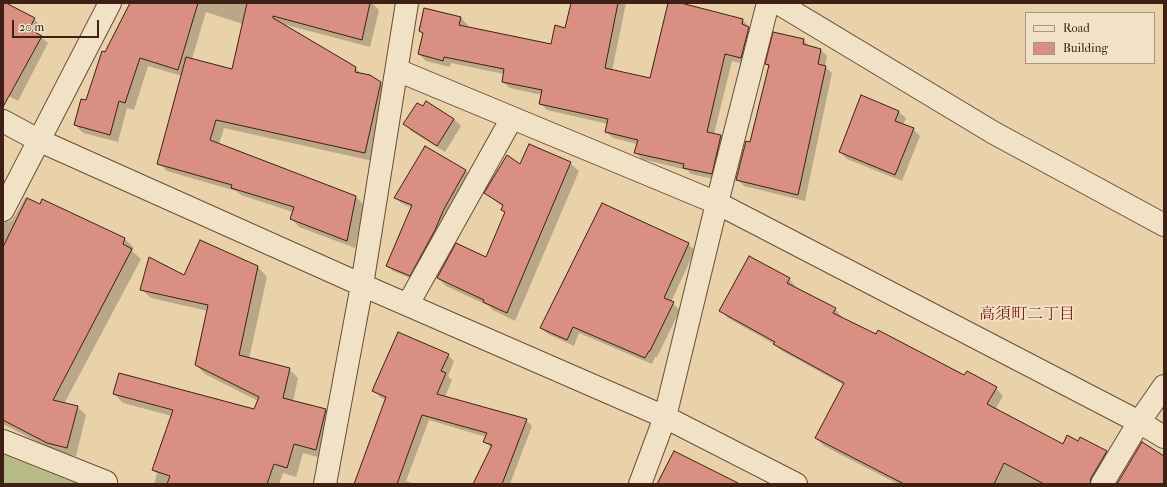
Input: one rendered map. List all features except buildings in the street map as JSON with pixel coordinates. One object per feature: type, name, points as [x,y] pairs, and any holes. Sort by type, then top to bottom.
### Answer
[{"type":"street","points":[[3,210],[110,3]]},
{"type":"street","points":[[325,484],[362,285],[408,3]]},
{"type":"street","points":[[640,484],[665,417],[717,203],[768,3]]},
{"type":"street","points":[[778,3],[994,133],[1164,225]]},
{"type":"street","points":[[397,70],[717,203],[1139,422],[1164,437]]},
{"type":"street","points":[[408,304],[512,118]]},
{"type":"street","points":[[3,121],[38,140],[362,285],[665,417],[796,484]]},
{"type":"street","points":[[1102,484],[1139,422],[1164,386]]},
{"type":"street","points":[[3,441],[106,482],[105,484]]},
{"type":"green space","points":[[3,451],[84,484],[3,484]]},
{"type":"district","name":"高須町二丁目","points":[[1027,315]]}]
